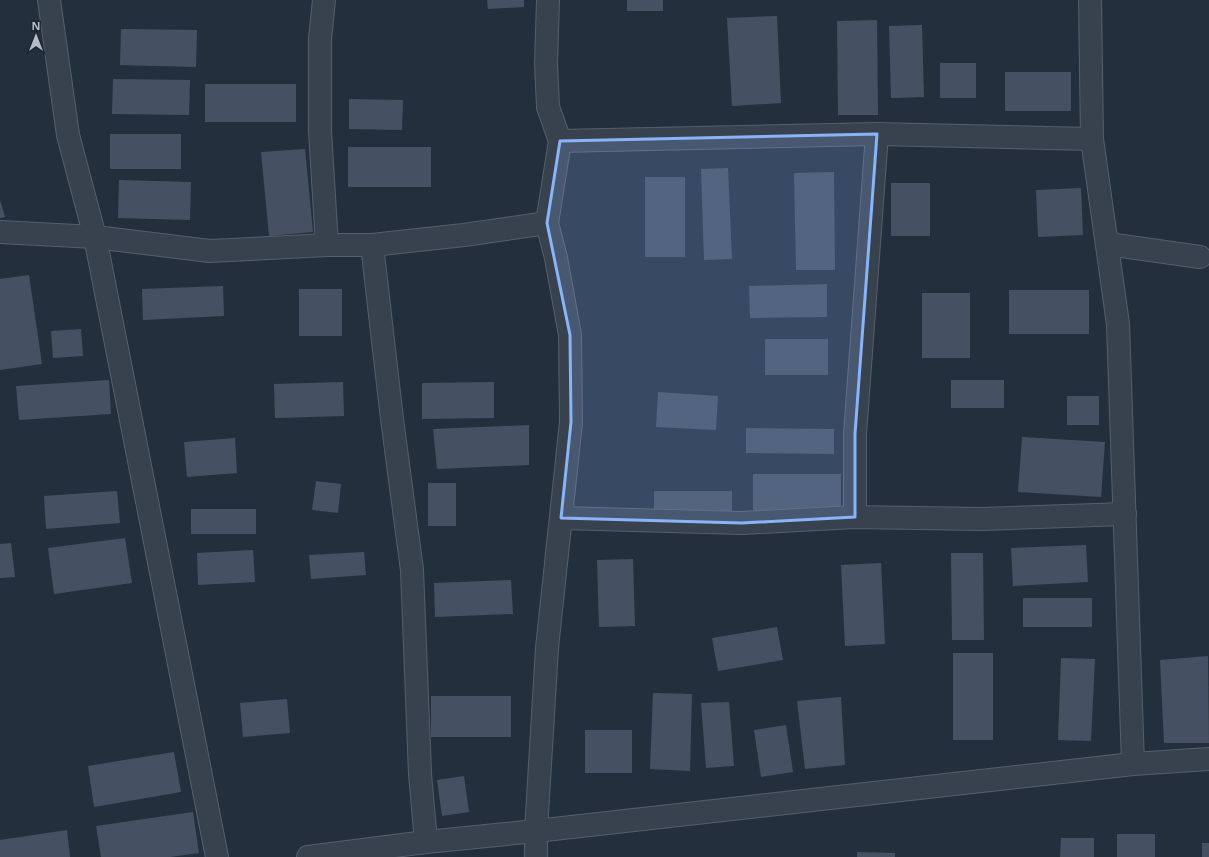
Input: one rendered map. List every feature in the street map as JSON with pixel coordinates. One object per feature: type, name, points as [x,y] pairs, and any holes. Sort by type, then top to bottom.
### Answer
[{"type":"street","points":[[49,0],[68,135],[95,237],[217,857]]},
{"type":"street","points":[[324,0],[320,39],[320,131],[327,245]]},
{"type":"street","points":[[536,857],[536,831],[546,648],[571,422],[570,335],[556,258],[546,223],[560,141],[548,107],[546,64],[548,0]]},
{"type":"street","points":[[1090,0],[1092,139],[1108,244],[1118,324],[1133,764]]},
{"type":"street","points":[[560,141],[877,134],[1092,139]]},
{"type":"street","points":[[855,517],[855,434],[877,134]]},
{"type":"street","points":[[0,232],[95,237],[210,251],[327,245],[372,245],[464,235],[546,223]]},
{"type":"street","points":[[1108,244],[1200,257]]},
{"type":"street","points":[[372,245],[392,419],[412,570],[420,774],[426,842]]},
{"type":"street","points":[[561,518],[742,523],[855,517],[982,519],[1125,514]]},
{"type":"street","points":[[308,857],[426,842],[1133,764],[1209,759]]},
{"type":"highlighted area","points":[[877,134],[855,434],[855,517],[742,523],[561,518],[571,422],[570,335],[547,223],[560,141]]},
{"type":"building","points":[[487,0],[524,0],[524,7],[488,9]]},
{"type":"building","points":[[627,0],[663,0],[663,11],[627,11]]},
{"type":"building","points":[[777,16],[781,103],[732,106],[727,18]]},
{"type":"building","points":[[877,20],[878,115],[838,115],[837,21]]},
{"type":"building","points":[[922,25],[924,97],[891,98],[889,26]]},
{"type":"building","points":[[121,29],[197,30],[196,67],[120,65]]},
{"type":"building","points":[[940,63],[976,63],[976,98],[940,98]]},
{"type":"building","points":[[1005,72],[1071,72],[1071,111],[1005,111]]},
{"type":"building","points":[[113,79],[190,80],[189,115],[112,114]]},
{"type":"building","points":[[205,84],[296,84],[296,122],[205,122]]},
{"type":"building","points":[[349,99],[403,100],[402,130],[349,129]]},
{"type":"building","points":[[110,134],[181,134],[181,169],[110,169]]},
{"type":"building","points":[[348,147],[431,147],[431,187],[348,187]]},
{"type":"building","points":[[305,149],[313,232],[269,236],[261,152]]},
{"type":"building","points":[[728,168],[732,259],[704,260],[701,169]]},
{"type":"building","points":[[834,172],[835,270],[796,270],[794,173]]},
{"type":"building","points":[[645,177],[685,177],[685,257],[645,257]]},
{"type":"building","points":[[119,180],[191,182],[190,220],[118,218]]},
{"type":"building","points":[[891,183],[930,183],[930,236],[891,236]]},
{"type":"building","points":[[1081,188],[1083,235],[1038,237],[1036,190]]},
{"type":"building","points":[[0,200],[5,217],[0,218]]},
{"type":"building","points":[[29,275],[42,364],[0,370],[0,279]]},
{"type":"building","points":[[827,284],[827,317],[750,318],[749,286]]},
{"type":"building","points":[[223,286],[224,316],[143,320],[142,289]]},
{"type":"building","points":[[299,289],[342,289],[342,336],[299,336]]},
{"type":"building","points":[[1009,290],[1089,290],[1089,334],[1009,334]]},
{"type":"building","points":[[922,293],[970,293],[970,358],[922,358]]},
{"type":"building","points":[[81,329],[83,356],[53,358],[51,331]]},
{"type":"building","points":[[765,339],[828,339],[828,375],[765,375]]},
{"type":"building","points":[[109,380],[111,414],[19,420],[16,386]]},
{"type":"building","points":[[951,380],[1004,380],[1004,408],[951,408]]},
{"type":"building","points":[[343,382],[344,416],[275,418],[274,384]]},
{"type":"building","points":[[494,382],[494,418],[422,419],[422,383]]},
{"type":"building","points":[[658,392],[718,396],[716,430],[656,427]]},
{"type":"building","points":[[1067,396],[1099,396],[1099,425],[1067,425]]},
{"type":"building","points":[[529,425],[529,465],[437,469],[433,429]]},
{"type":"building","points":[[746,428],[834,429],[834,454],[746,453]]},
{"type":"building","points":[[1022,437],[1105,442],[1101,497],[1018,492]]},
{"type":"building","points":[[235,438],[237,473],[187,477],[184,442]]},
{"type":"building","points":[[753,474],[841,474],[841,512],[753,512]]},
{"type":"building","points":[[316,481],[341,484],[338,513],[312,510]]},
{"type":"building","points":[[428,483],[456,483],[456,526],[428,526]]},
{"type":"building","points":[[117,491],[120,523],[46,529],[44,496]]},
{"type":"building","points":[[654,491],[732,491],[732,521],[654,521]]},
{"type":"building","points":[[191,509],[256,509],[256,534],[191,534]]},
{"type":"building","points":[[125,538],[132,583],[54,594],[48,548]]},
{"type":"building","points":[[11,543],[15,577],[0,578],[0,544]]},
{"type":"building","points":[[1086,545],[1088,582],[1013,586],[1011,548]]},
{"type":"building","points":[[253,550],[255,582],[198,585],[197,553]]},
{"type":"building","points":[[364,552],[366,575],[311,579],[309,555]]},
{"type":"building","points":[[951,553],[983,553],[984,640],[952,640]]},
{"type":"building","points":[[633,559],[635,626],[599,627],[597,560]]},
{"type":"building","points":[[881,563],[885,644],[845,646],[841,565]]},
{"type":"building","points":[[511,580],[513,614],[435,617],[434,583]]},
{"type":"building","points":[[1023,598],[1092,598],[1092,627],[1023,627]]},
{"type":"building","points":[[777,627],[783,660],[718,671],[712,638]]},
{"type":"building","points":[[953,653],[993,653],[993,740],[953,740]]},
{"type":"building","points":[[1208,656],[1209,743],[1164,743],[1160,660]]},
{"type":"building","points":[[1061,658],[1095,659],[1091,741],[1058,740]]},
{"type":"building","points":[[653,693],[692,694],[690,771],[650,769]]},
{"type":"building","points":[[431,696],[511,696],[511,737],[431,737]]},
{"type":"building","points":[[841,697],[845,765],[805,769],[797,701]]},
{"type":"building","points":[[287,699],[290,733],[243,737],[240,703]]},
{"type":"building","points":[[729,702],[734,766],[706,768],[701,703]]},
{"type":"building","points":[[786,725],[793,772],[761,777],[754,730]]},
{"type":"building","points":[[585,730],[632,730],[632,773],[585,773]]},
{"type":"building","points":[[174,752],[181,792],[94,807],[88,766]]},
{"type":"building","points":[[464,776],[469,812],[442,816],[437,780]]},
{"type":"building","points":[[193,812],[199,853],[170,857],[101,857],[96,826]]},
{"type":"building","points":[[67,830],[70,857],[0,857],[0,840]]},
{"type":"building","points":[[1117,834],[1155,834],[1155,857],[1117,857]]},
{"type":"building","points":[[1061,838],[1094,838],[1094,857],[1060,857]]},
{"type":"building","points":[[1202,843],[1209,843],[1209,857],[1202,857]]},
{"type":"building","points":[[857,852],[895,853],[895,857],[857,857]]}]
